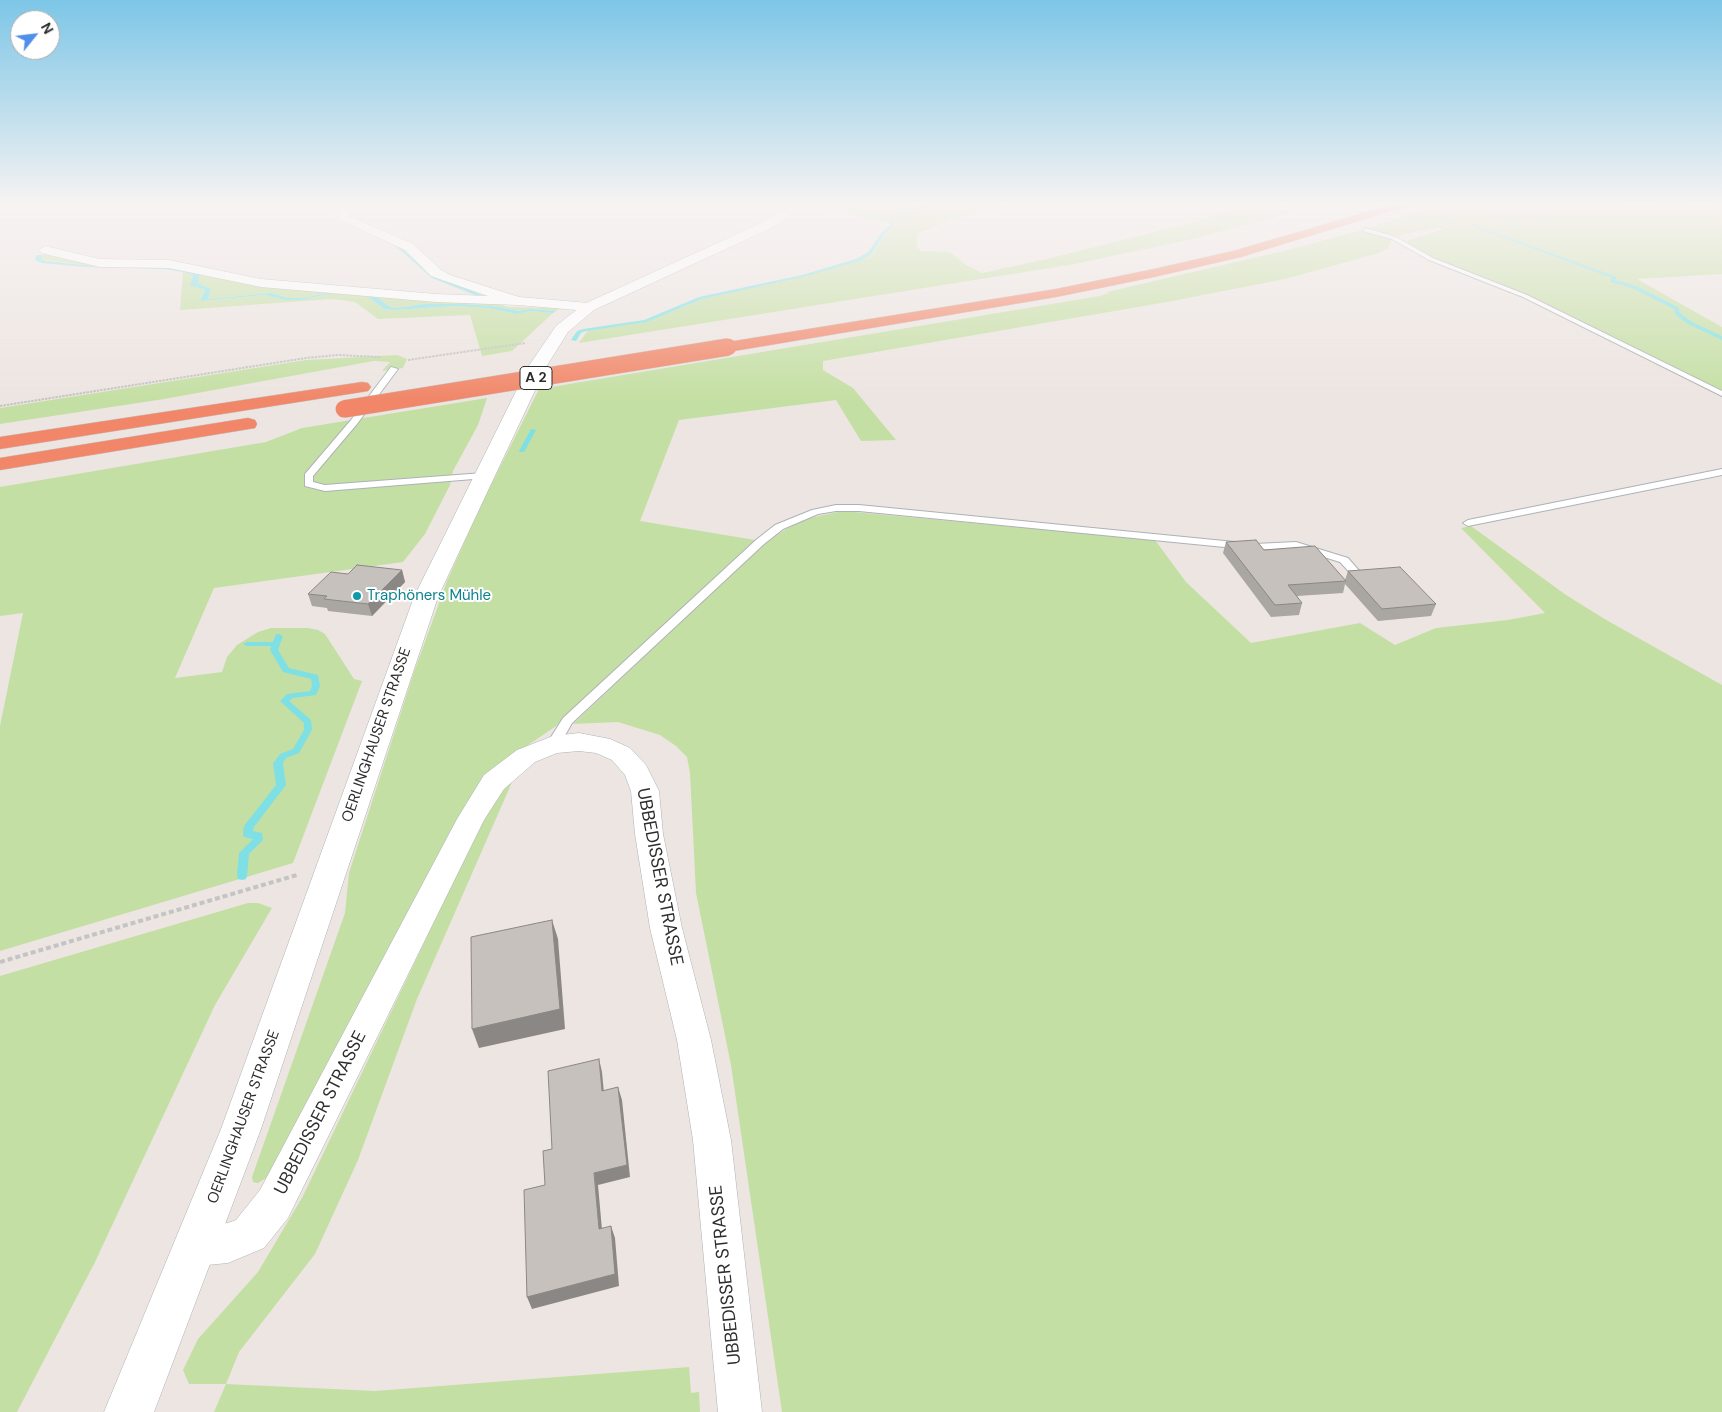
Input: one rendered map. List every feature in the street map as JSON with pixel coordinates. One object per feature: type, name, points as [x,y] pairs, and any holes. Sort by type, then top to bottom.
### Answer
[{"type":"highway","name":"A 2","points":[[324,412],[1046,294],[1171,269]]},
{"type":"highway","points":[[898,304],[996,288]]},
{"type":"highway","name":"A 2","points":[[518,363],[566,355]]},
{"type":"highway","points":[[0,444],[411,380]]},
{"type":"highway","points":[[0,464],[266,421]]},
{"type":"main road","name":"OERLINGHAUSER STRASSE","points":[[129,1412],[196,1246],[272,1040],[410,638],[434,578],[483,476],[546,353],[562,329],[589,307],[668,269]]},
{"type":"street","points":[[193,269],[261,283],[436,298],[518,301],[589,307]]},
{"type":"street","points":[[432,269],[445,278],[518,301]]},
{"type":"street","name":"UBBEDISSER STRASSE","points":[[196,1246],[228,1243],[250,1234],[274,1204],[471,819],[494,782],[526,756],[553,745],[579,742],[600,745],[621,754],[637,771],[645,791],[649,834],[666,928],[694,1040],[712,1140],[740,1412]]},
{"type":"lane","points":[[1456,269],[1525,296],[1722,394]]},
{"type":"lane","points":[[395,366],[354,422],[308,476],[308,484],[325,488],[483,476]]},
{"type":"lane","points":[[1468,523],[1722,472]]},
{"type":"lane","points":[[553,745],[567,722],[760,542],[779,527],[815,512],[836,508],[860,508],[1255,548],[1296,545],[1344,560],[1357,574]]},
{"type":"path","points":[[0,406],[306,358],[363,356],[390,359],[395,366],[528,343]]},
{"type":"path","points":[[0,962],[300,874]]},
{"type":"green space","points":[[830,269],[974,269],[982,273],[1001,269],[1044,269],[579,343],[588,330],[649,321],[704,298]]},
{"type":"green space","points":[[1206,269],[1322,269],[1285,279],[1167,302],[823,361],[823,370],[853,388],[896,440],[861,441],[836,400],[679,420],[640,521],[755,540],[556,726],[518,752],[268,1177],[258,1183],[253,1182],[252,1177],[345,913],[349,873],[414,672],[447,581],[482,503],[539,389],[1100,296],[1109,293],[1107,292]]},
{"type":"green space","points":[[1461,269],[1722,269],[1722,274],[1637,279],[1722,327],[1722,392],[1532,297]]},
{"type":"green space","points":[[189,270],[246,284],[492,302],[508,307],[562,308],[556,311],[530,309],[519,311],[492,306],[424,304],[398,308],[390,307],[374,295],[335,291],[304,298],[288,298],[271,293],[208,299],[211,289],[197,283],[200,274]]},
{"type":"green space","points":[[183,272],[193,275],[191,285],[205,290],[200,301],[265,295],[284,300],[302,300],[333,293],[367,296],[384,309],[395,310],[454,306],[489,308],[517,314],[529,311],[553,313],[512,351],[482,356],[470,315],[378,319],[355,302],[332,299],[180,310]]},
{"type":"green space","points":[[397,355],[407,359],[403,368],[382,371],[390,362],[374,361],[164,399],[0,424],[0,408],[306,360]]},
{"type":"green space","points":[[487,398],[478,425],[453,471],[450,485],[425,534],[403,562],[214,588],[175,678],[222,672],[227,657],[237,645],[258,632],[271,628],[308,628],[325,634],[354,679],[362,681],[293,863],[0,951],[0,726],[23,613],[0,616],[0,487],[266,442],[302,428]]},
{"type":"green space","points":[[843,511],[1155,540],[1186,582],[1251,643],[1360,623],[1395,645],[1436,628],[1508,620],[1545,613],[1461,528],[1471,526],[1566,595],[1608,621],[1722,685],[1722,1412],[782,1412],[731,1065],[696,893],[690,773],[687,757],[676,746],[660,735],[618,722],[573,724],[769,539],[804,519]]},
{"type":"green space","points":[[516,773],[417,999],[358,1160],[315,1254],[239,1352],[226,1384],[189,1384],[183,1370],[198,1339],[258,1272],[303,1196],[478,830],[500,792]]},
{"type":"green space","points":[[248,903],[258,903],[272,908],[215,1005],[95,1262],[17,1412],[0,1412],[0,976]]},
{"type":"green space","points":[[689,1367],[691,1393],[699,1392],[700,1412],[214,1412],[226,1384],[375,1391]]},
{"type":"water","points":[[161,269],[181,269],[200,274],[198,283],[211,289],[208,299],[271,293],[288,298],[304,298],[335,291],[374,295],[390,307],[398,308],[424,304],[458,304],[492,306],[519,311],[530,309],[556,311],[553,313],[529,311],[517,314],[489,308],[454,306],[395,310],[384,309],[367,296],[333,293],[302,300],[284,300],[265,295],[200,301],[205,290],[190,285],[193,275]]},
{"type":"building","points":[[1256,540],[1264,550],[1315,546],[1346,581],[1288,585],[1302,603],[1275,605],[1226,542]]},
{"type":"building","points":[[357,565],[402,570],[368,604],[324,599],[327,596],[308,594],[331,572],[348,574]]},
{"type":"building","points":[[1400,567],[1436,604],[1382,609],[1348,571]]},
{"type":"building","points":[[552,920],[560,1009],[472,1029],[471,937]]},
{"type":"building","points":[[599,1059],[602,1091],[618,1087],[627,1165],[594,1173],[599,1229],[611,1226],[615,1274],[527,1297],[524,1190],[545,1185],[543,1151],[552,1149],[548,1071]]},
{"type":"waterway","points":[[425,269],[434,277],[487,298]]},
{"type":"waterway","points":[[574,340],[579,332],[585,330],[645,321],[701,298],[827,269]]},
{"type":"waterway","points":[[1591,269],[1615,278],[1612,281],[1634,287],[1676,308],[1678,314],[1690,323],[1722,338]]},
{"type":"waterway","points":[[522,451],[533,430]]},
{"type":"waterway","points":[[242,876],[244,853],[258,840],[258,836],[248,834],[249,826],[281,785],[278,763],[283,756],[296,751],[308,730],[308,722],[284,701],[290,696],[313,693],[316,686],[315,677],[286,670],[274,650],[279,636]]},
{"type":"waterway","points":[[247,644],[276,644]]},
{"type":"place","name":"Traphöners Mühle","points":[[357,596]]}]
